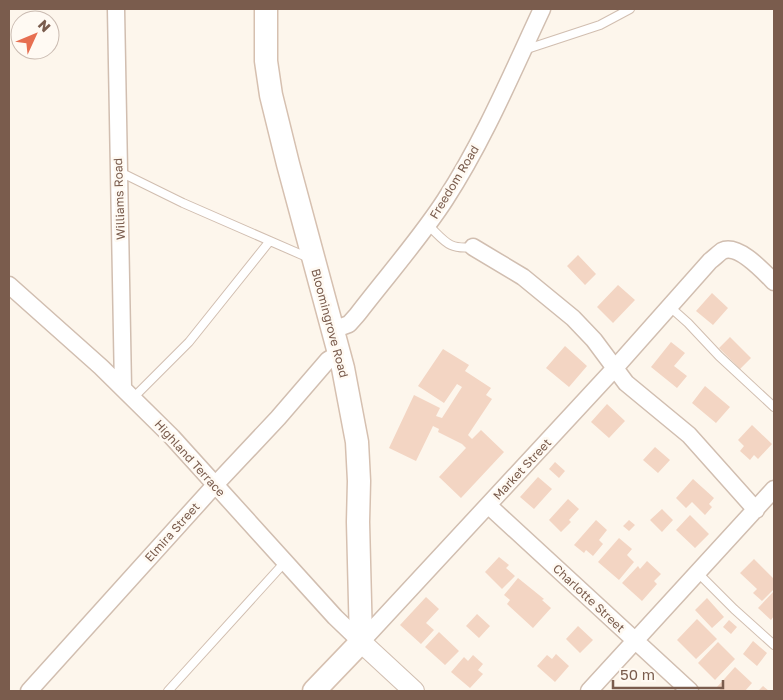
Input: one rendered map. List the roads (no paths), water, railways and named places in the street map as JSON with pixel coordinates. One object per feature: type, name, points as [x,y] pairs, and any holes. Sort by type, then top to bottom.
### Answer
[{"type":"main road","name":"Bloomingrove Road","points":[[266,9],[266,60],[272,95],[313,260],[333,330],[350,401],[357,442],[361,642]]},
{"type":"main road","name":"Market Street","points":[[314,691],[361,642]]},
{"type":"street","name":"Williams Road","points":[[116,9],[118,171],[128,393]]},
{"type":"street","name":"Freedom Road","points":[[333,330],[349,324],[357,315],[428,225],[445,200],[469,160],[542,9]]},
{"type":"street","points":[[473,247],[523,277],[572,318],[594,340],[626,383],[689,435],[756,510]]},
{"type":"street","name":"Market Street","points":[[361,642],[615,368],[710,262],[723,251],[730,249],[750,260],[774,282]]},
{"type":"street","name":"Highland Terrace","points":[[9,286],[128,393],[172,436],[334,617],[361,642]]},
{"type":"street","name":"Elmira Street","points":[[38,688],[215,485],[278,418],[328,360],[338,354]]},
{"type":"street","points":[[589,691],[774,489]]},
{"type":"street","name":"Charlotte Street","points":[[488,505],[690,691]]},
{"type":"street","points":[[361,642],[414,691]]},
{"type":"lane","points":[[522,50],[600,25],[630,9]]},
{"type":"lane","points":[[118,171],[183,203],[313,260]]},
{"type":"lane","points":[[428,225],[450,245],[459,248],[473,247]]},
{"type":"lane","points":[[128,393],[189,342],[269,242]]},
{"type":"lane","points":[[670,307],[774,407]]},
{"type":"lane","points":[[168,691],[285,562]]},
{"type":"lane","points":[[698,573],[774,645]]}]
